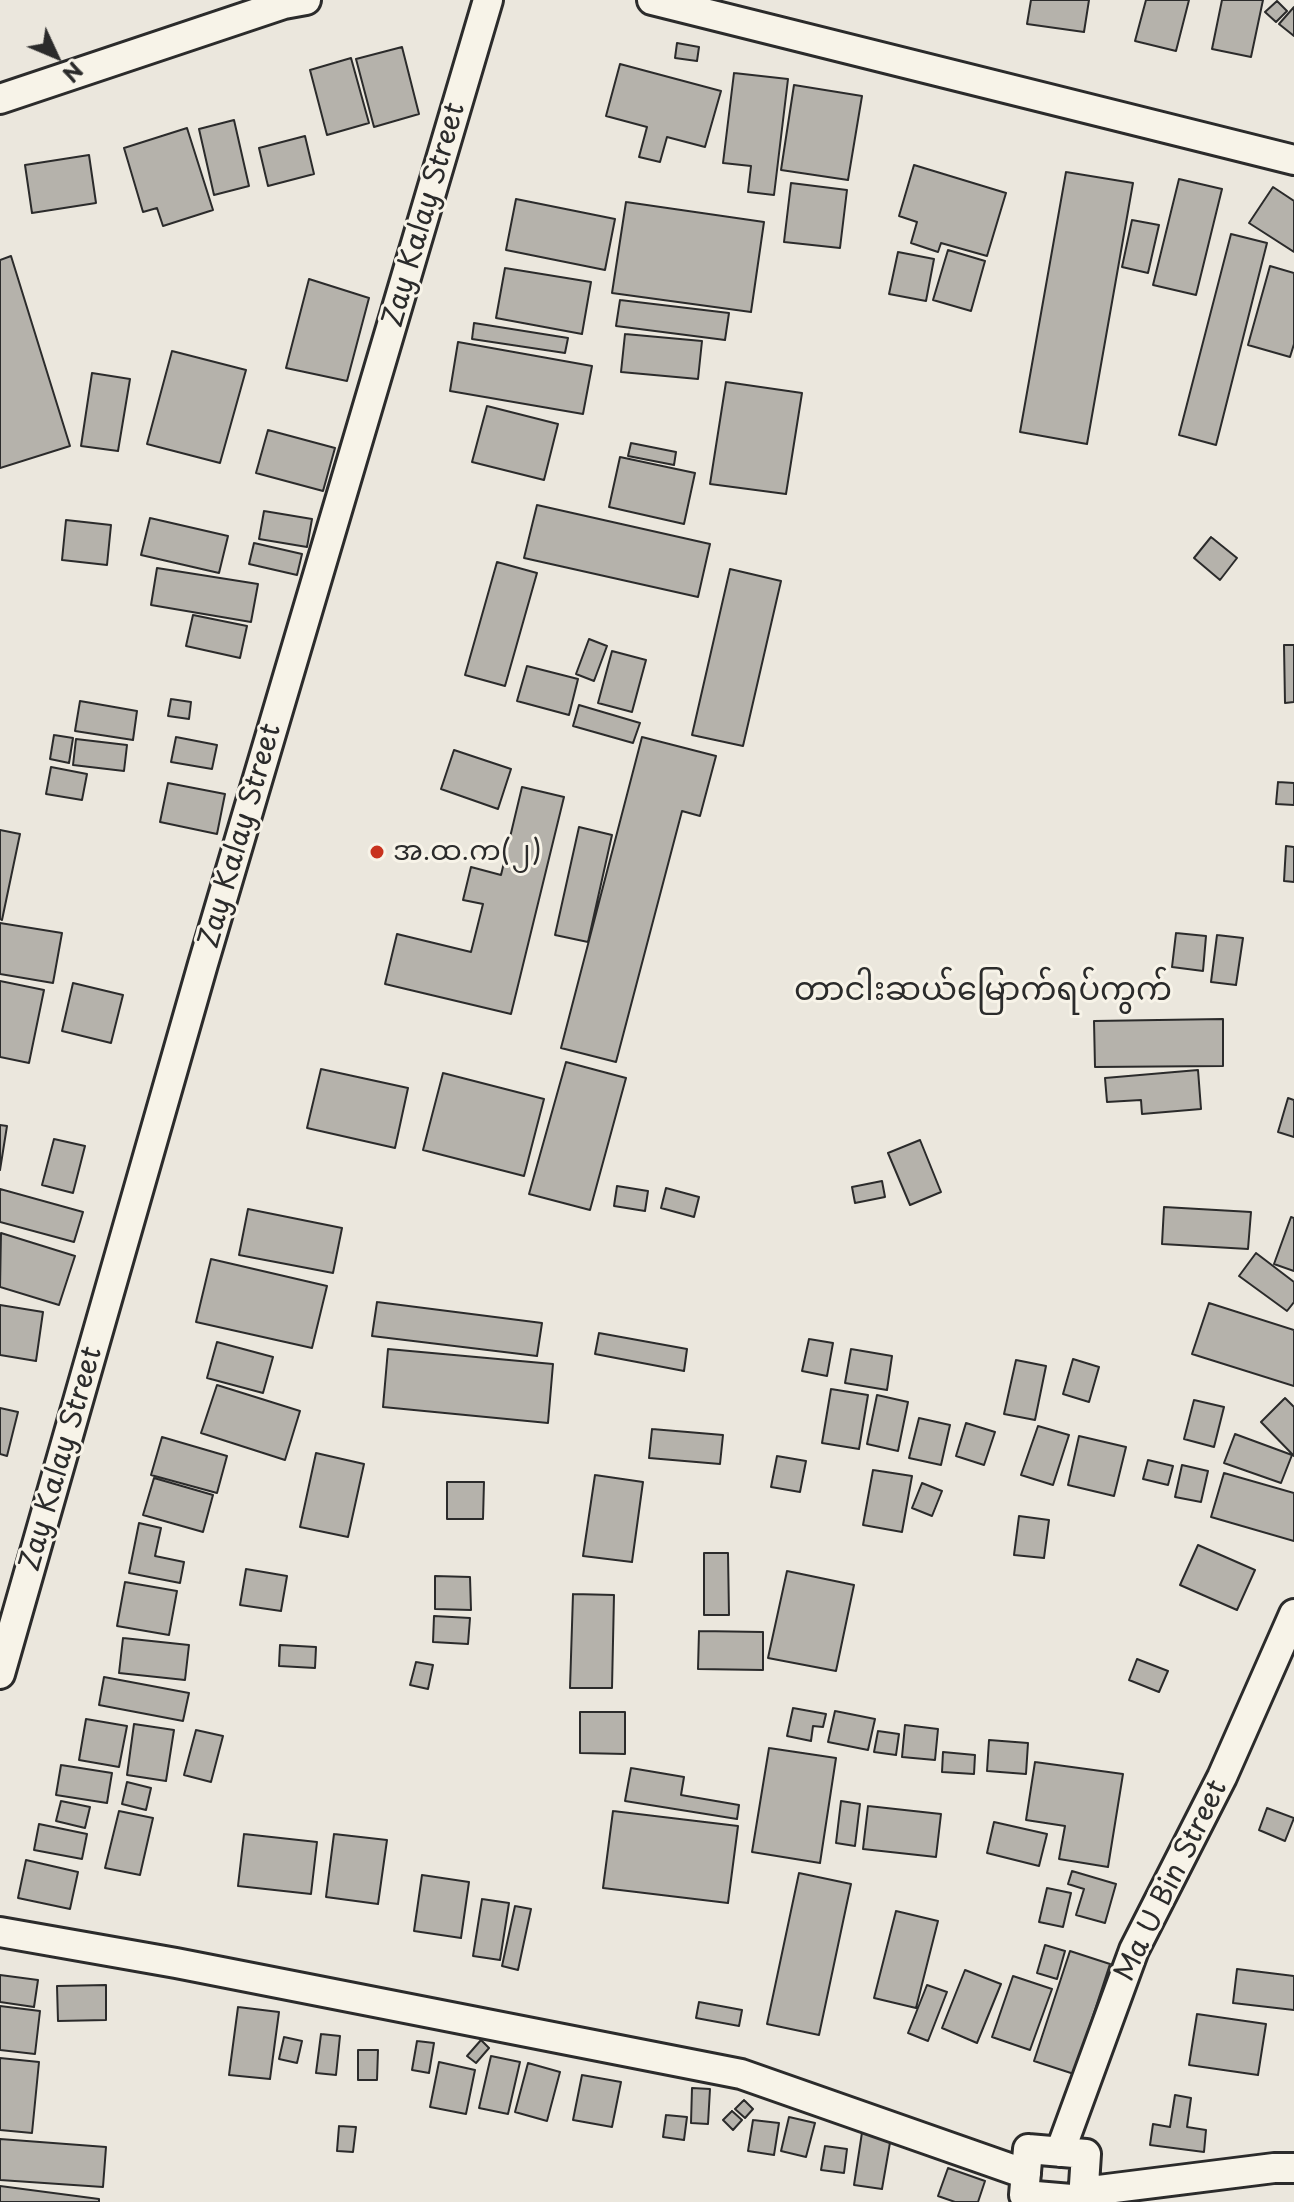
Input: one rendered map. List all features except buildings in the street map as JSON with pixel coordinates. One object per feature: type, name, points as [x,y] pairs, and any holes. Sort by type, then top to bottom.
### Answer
[{"type":"street","points":[[0,99],[269,9],[306,0]]},
{"type":"street","name":"Zay Kalay Street","points":[[0,1674],[203,964],[488,0]]},
{"type":"street","points":[[652,0],[1294,160]]},
{"type":"street","name":"Ma U Bin Street","points":[[1060,2152],[1134,1950],[1222,1777],[1294,1614]]},
{"type":"street","points":[[0,1932],[176,1963],[741,2074],[1037,2191],[1083,2200],[1086,2154],[1028,2149],[1037,2191]]},
{"type":"street","points":[[1083,2192],[1294,2168]]},
{"type":"place","name":"အ.ထ.က(၂)","points":[[377,852]]},
{"type":"district","name":"တာငါးဆယ်မြောက်ရပ်ကွက်","points":[[983,991]]}]
